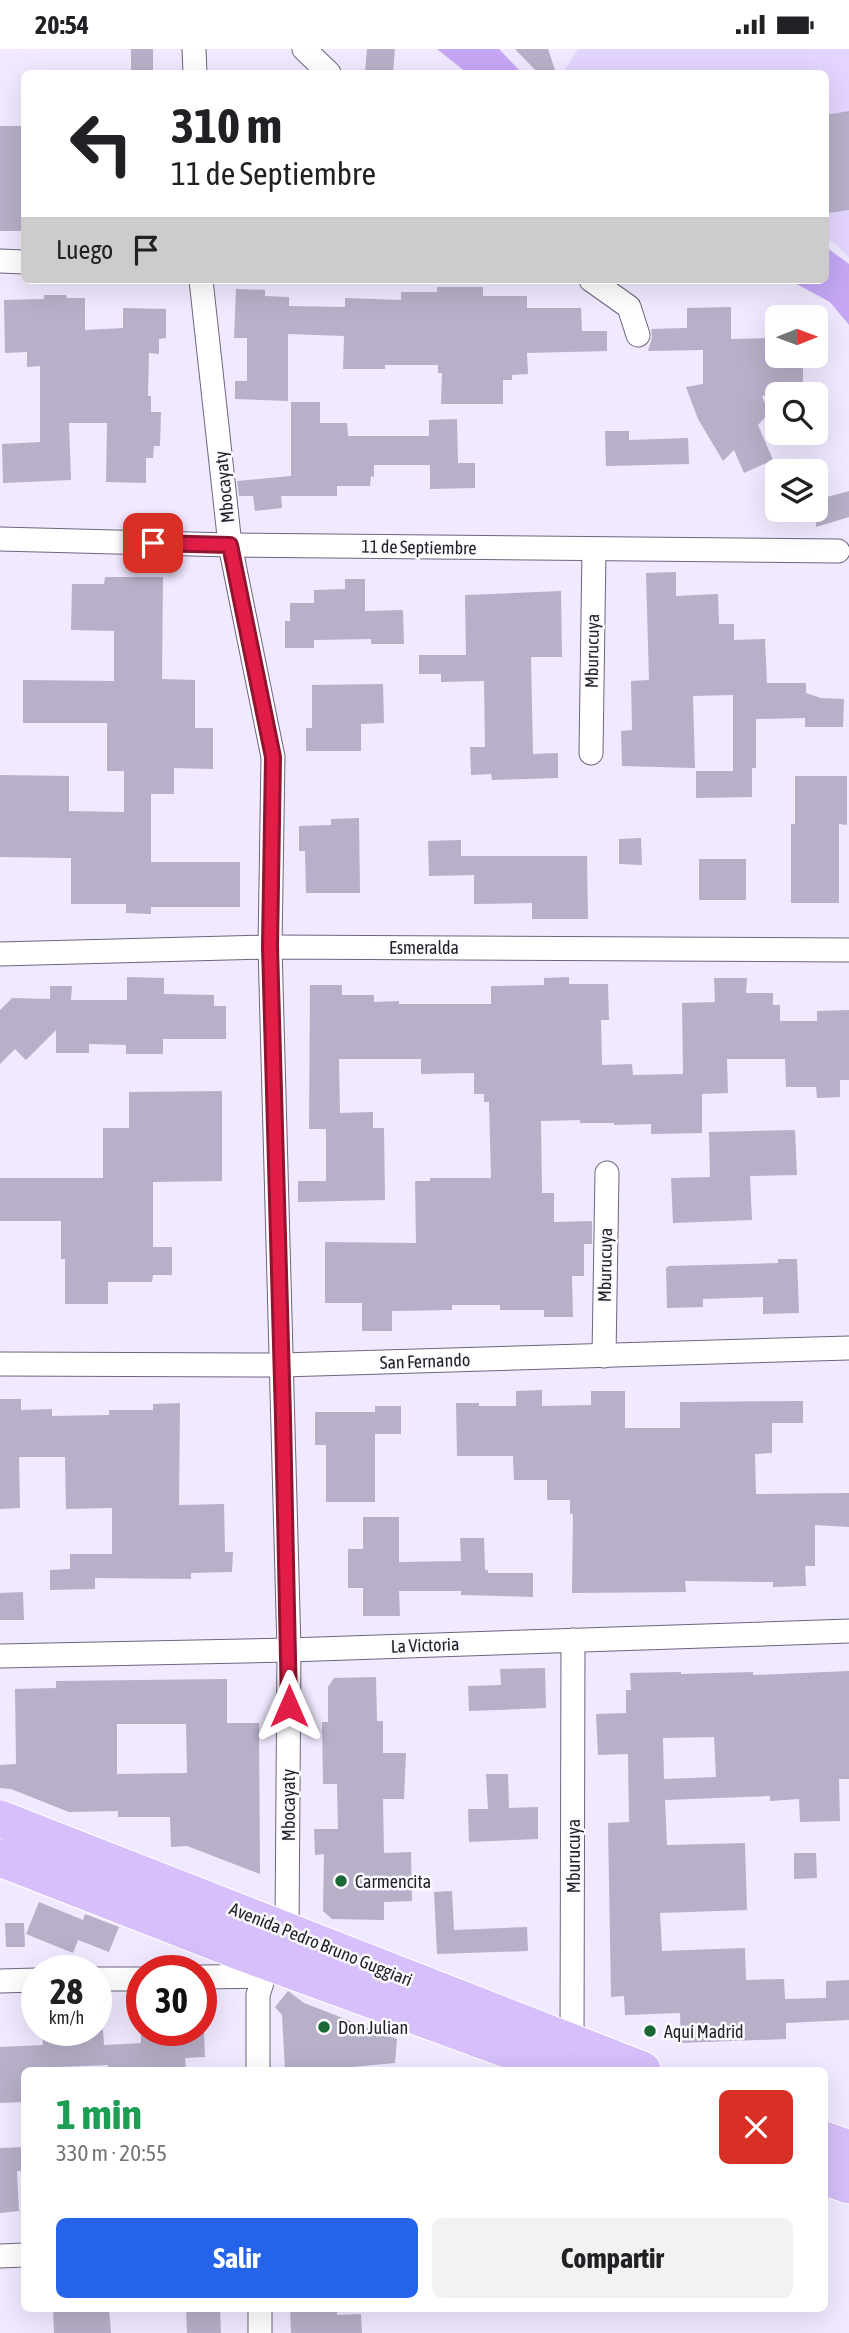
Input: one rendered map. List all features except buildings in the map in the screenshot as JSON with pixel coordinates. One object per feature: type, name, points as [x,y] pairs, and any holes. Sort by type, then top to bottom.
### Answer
[{"type":"main road","name":"Avenida Pedro Bruno Guggiari","points":[[0,1819],[274,1956]]},
{"type":"main road","name":"Avenida Pedro Bruno Guggiari","points":[[0,1858],[567,2061],[617,2067]]},
{"type":"main road","points":[[828,2141],[849,2149]]},
{"type":"main road","points":[[828,2177],[849,2185]]},
{"type":"street","points":[[194,49],[194,70]]},
{"type":"street","points":[[304,49],[326,70]]},
{"type":"street","points":[[0,261],[21,262]]},
{"type":"street","name":"Mbocayaty","points":[[201,284],[230,545],[273,757],[270,947],[289,1650],[274,1956],[258,1996],[258,2067]]},
{"type":"street","points":[[598,284],[629,307],[638,335]]},
{"type":"street","name":"11 de Septiembre","points":[[0,539],[230,545],[838,551]]},
{"type":"street","name":"Mburucuya","points":[[591,754],[594,549]]},
{"type":"street","name":"Esmeralda","points":[[0,954],[270,947],[849,950]]},
{"type":"street","name":"Mburucuya","points":[[604,1356],[607,1173]]},
{"type":"street","name":"San Fernando","points":[[0,1364],[282,1365],[849,1348]]},
{"type":"street","name":"La Victoria","points":[[0,1656],[289,1650],[849,1631]]},
{"type":"street","name":"Mburucuya","points":[[567,2061],[573,1640]]},
{"type":"street","points":[[217,1972],[274,1956]]},
{"type":"street","points":[[0,1981],[21,1980]]},
{"type":"street","points":[[0,2256],[21,2255]]},
{"type":"street","points":[[260,2312],[260,2333]]},
{"type":"shaded area","points":[[437,49],[499,49],[519,70],[463,70]]},
{"type":"shaded area","points":[[578,49],[849,49],[849,258],[829,240],[829,70],[565,70]]},
{"type":"shaded area","points":[[829,249],[849,264],[849,325],[830,302],[796,284],[829,284]]},
{"type":"place","name":"Carmencita","points":[[341,1881]]},
{"type":"place","name":"Don Julian","points":[[324,2027]]},
{"type":"place","name":"Aquí Madrid","points":[[650,2031]]},
{"type":"route","points":[[153,543],[230,545],[273,757],[270,947],[289,1706]]}]
